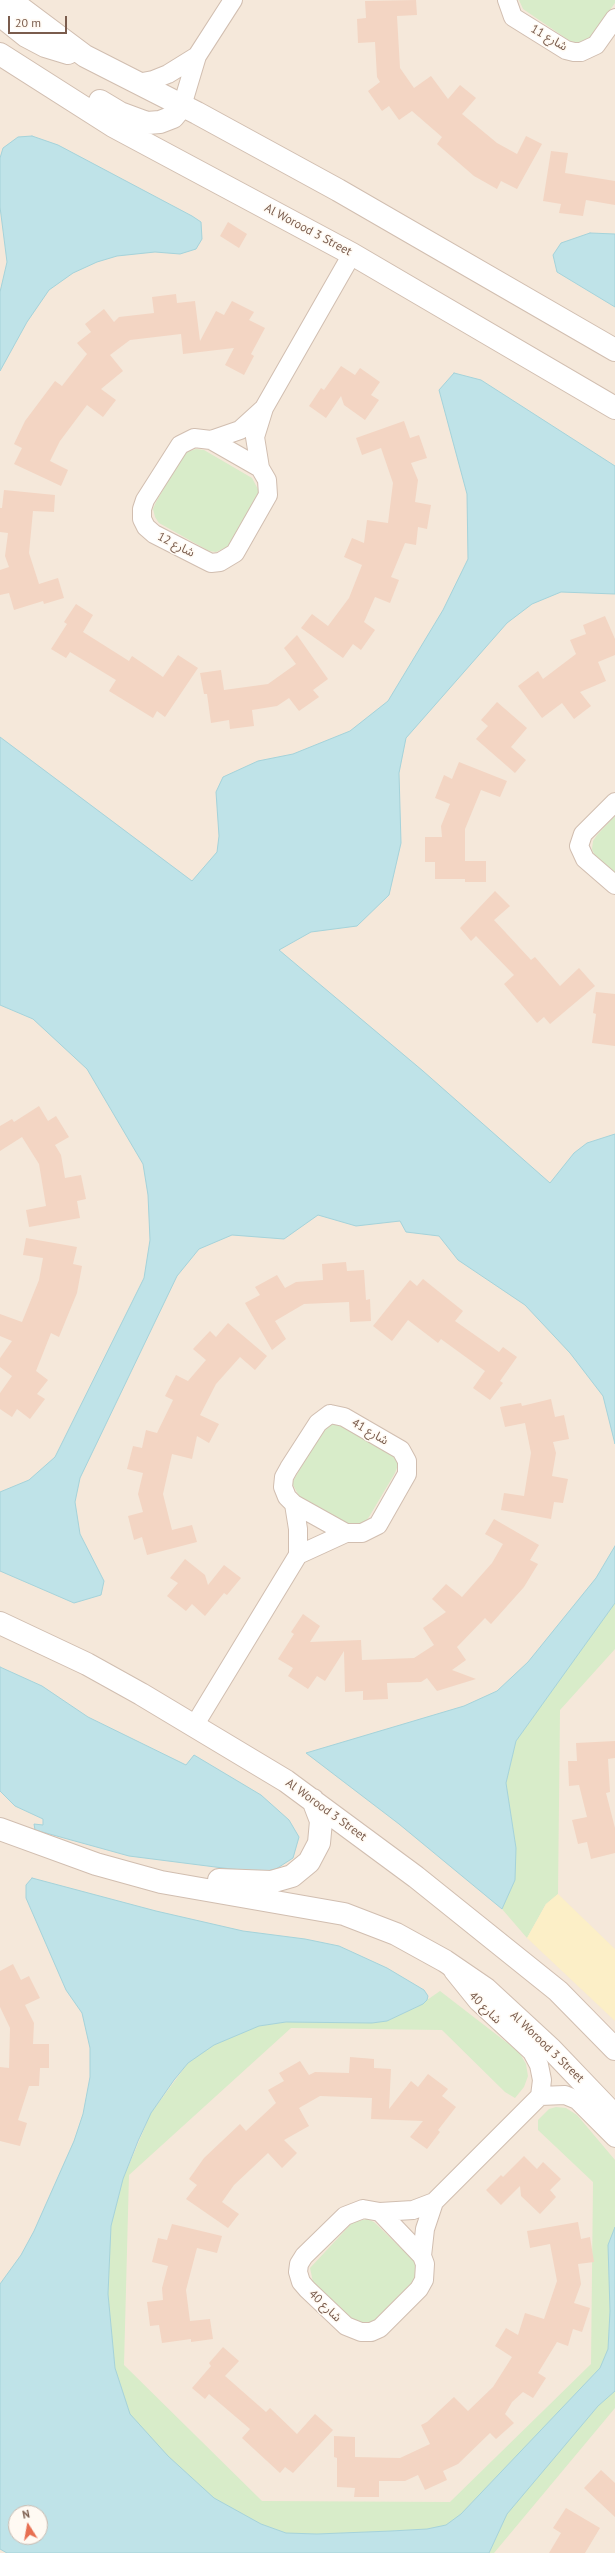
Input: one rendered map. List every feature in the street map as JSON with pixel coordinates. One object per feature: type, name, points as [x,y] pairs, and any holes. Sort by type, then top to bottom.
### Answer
[{"type":"street","points":[[10,0],[85,56],[137,82],[338,190],[615,350]]},
{"type":"street","points":[[39,80],[68,85],[120,113],[147,123],[160,122],[173,117],[182,106],[197,56],[233,0]]},
{"type":"street","name":"شارع 11","points":[[507,0],[513,16],[566,50],[574,52],[582,52],[596,45],[615,18]]},
{"type":"street","points":[[0,14],[26,36],[45,46],[85,56]]},
{"type":"street","name":"Al Worood 3 Street","points":[[0,54],[113,126],[352,254],[615,408]]},
{"type":"street","points":[[137,82],[153,80],[168,74],[197,56]]},
{"type":"street","name":"شارع 12","points":[[260,468],[211,440],[194,438],[180,445],[145,500],[142,509],[142,519],[146,527],[154,534],[211,562],[229,559],[235,553],[268,495],[267,480],[260,468],[256,437],[264,408],[352,254]]},
{"type":"street","name":"شارع 12","points":[[211,440],[240,430],[264,408]]},
{"type":"street","points":[[615,802],[583,834],[579,846],[585,859],[615,885]]},
{"type":"street","name":"شارع 41","points":[[294,1504],[298,1529],[298,1555],[346,1533],[362,1533],[378,1525],[407,1474],[408,1468],[405,1455],[400,1450],[344,1417],[337,1414],[323,1418],[289,1468],[284,1477],[283,1488],[287,1497],[294,1504],[346,1533]]},
{"type":"street","points":[[194,1726],[298,1555]]},
{"type":"street","name":"Al Worood 3 Street","points":[[0,1623],[87,1664],[254,1760],[313,1800],[416,1876],[558,1990],[615,2049]]},
{"type":"street","points":[[161,1882],[223,1880],[271,1882],[292,1876],[309,1862],[319,1842],[321,1821],[313,1800]]},
{"type":"street","name":"Al Worood 3 Street","points":[[0,1829],[96,1864],[161,1882],[344,1914],[396,1934],[445,1961],[486,1989],[567,2065],[615,2116]]},
{"type":"street","name":"شارع 40","points":[[434,2202],[425,2229],[422,2256],[425,2272],[419,2289],[380,2328],[371,2332],[357,2331],[346,2326],[301,2282],[298,2272],[299,2264],[304,2256],[345,2216],[363,2209],[380,2212],[413,2210],[434,2202],[540,2096],[541,2073],[532,2052],[478,2002],[445,1961]]},
{"type":"street","points":[[540,2096],[565,2095],[577,2100],[615,2138]]},
{"type":"street","points":[[380,2212],[422,2256]]},
{"type":"shaded area","points":[[0,0],[615,0],[615,2553],[0,2553]]},
{"type":"green space","points":[[519,0],[615,0],[615,3],[591,37],[578,43],[570,41],[523,9]]},
{"type":"green space","points":[[196,449],[204,450],[252,478],[259,491],[229,546],[216,552],[209,551],[159,523],[155,517],[153,509],[182,457],[187,452]]},
{"type":"green space","points":[[615,816],[615,874],[595,856],[592,849],[593,841],[597,835]]},
{"type":"green space","points":[[336,1422],[397,1458],[398,1465],[395,1473],[369,1517],[364,1523],[355,1526],[347,1524],[299,1496],[292,1483],[323,1428]]},
{"type":"green space","points":[[615,1603],[615,1649],[560,1710],[558,1894],[546,1904],[527,1938],[502,1909],[515,1880],[516,1848],[506,1783],[516,1741]]},
{"type":"green space","points":[[440,1991],[519,2052],[526,2064],[528,2076],[524,2087],[515,2098],[505,2092],[442,2030],[291,2028],[129,2175],[124,2365],[262,2501],[450,2502],[591,2364],[593,2182],[538,2130],[538,2120],[549,2109],[556,2107],[566,2108],[577,2115],[615,2160],[615,2227],[608,2245],[610,2311],[608,2349],[600,2368],[461,2514],[446,2525],[427,2529],[391,2531],[317,2534],[286,2533],[261,2524],[214,2498],[168,2456],[130,2414],[115,2368],[108,2294],[111,2226],[123,2179],[151,2113],[188,2063],[214,2045],[259,2026],[286,2022],[372,2023],[387,2021],[417,2007]]},
{"type":"green space","points":[[367,2219],[374,2222],[415,2262],[418,2269],[417,2277],[412,2284],[376,2320],[369,2324],[360,2325],[353,2321],[313,2282],[310,2268],[353,2222]]},
{"type":"green space","points":[[615,2391],[615,2408],[494,2553],[489,2553],[507,2514],[598,2406]]},
{"type":"sand","points":[[558,1894],[615,1949],[615,2021],[527,1938],[546,1904]]},
{"type":"water","points":[[32,136],[58,145],[192,216],[201,222],[202,239],[196,249],[180,254],[155,252],[117,256],[97,262],[73,273],[49,290],[27,322],[0,371],[0,292],[7,262],[0,207],[0,158],[3,148],[18,137]]},
{"type":"water","points":[[590,233],[615,234],[615,307],[557,272],[553,255],[561,243]]},
{"type":"water","points":[[454,373],[481,380],[615,466],[615,594],[561,592],[532,604],[507,623],[406,738],[399,773],[401,843],[389,895],[357,926],[311,932],[279,950],[423,1071],[550,1183],[574,1153],[587,1143],[615,1134],[615,1444],[603,1396],[570,1353],[525,1305],[458,1260],[439,1236],[406,1232],[400,1221],[356,1226],[318,1215],[284,1239],[232,1235],[199,1249],[177,1276],[80,1478],[75,1502],[80,1534],[104,1581],[101,1595],[74,1603],[0,1571],[0,1492],[29,1480],[55,1457],[144,1278],[150,1240],[148,1195],[143,1164],[87,1069],[33,1019],[0,1005],[0,737],[192,881],[217,852],[219,836],[216,792],[223,777],[258,761],[293,754],[350,731],[388,701],[443,610],[468,559],[467,494],[439,390]]},
{"type":"water","points":[[615,1546],[615,1603],[516,1741],[506,1783],[516,1848],[515,1880],[502,1909],[399,1824],[306,1753],[464,1706],[497,1691],[528,1662],[596,1578]]},
{"type":"water","points":[[0,1667],[42,1686],[88,1717],[186,1765],[194,1755],[261,1795],[289,1820],[299,1837],[293,1858],[276,1869],[263,1872],[231,1869],[129,1856],[35,1830],[34,1824],[43,1825],[43,1819],[15,1806],[0,1791]]},
{"type":"water","points":[[32,1878],[156,1911],[243,1931],[305,1939],[339,1946],[387,1968],[424,1990],[428,1996],[427,2000],[423,2004],[387,2021],[372,2023],[286,2022],[259,2026],[214,2045],[188,2063],[174,2080],[151,2113],[138,2141],[123,2179],[111,2226],[108,2294],[115,2368],[130,2414],[168,2456],[214,2498],[261,2524],[286,2533],[317,2534],[391,2531],[427,2529],[446,2525],[461,2514],[600,2368],[608,2349],[610,2311],[608,2245],[615,2227],[615,2391],[598,2406],[507,2514],[489,2553],[7,2553],[0,2549],[0,2284],[21,2255],[34,2231],[74,2141],[83,2114],[90,2077],[90,2048],[82,2013],[66,1990],[26,1898],[26,1885]]},
{"type":"building","points":[[416,0],[417,15],[397,16],[400,68],[414,88],[431,76],[448,99],[460,85],[476,98],[462,114],[497,143],[517,154],[526,136],[542,144],[517,189],[501,181],[497,189],[474,176],[437,144],[442,137],[412,111],[399,120],[389,106],[382,111],[368,91],[380,82],[377,77],[375,42],[358,43],[357,19],[366,18],[365,1]]},
{"type":"building","points":[[551,151],[568,153],[565,173],[615,181],[615,205],[586,200],[583,216],[559,213],[561,204],[543,201]]},
{"type":"building","points":[[228,222],[247,234],[239,248],[220,236]]},
{"type":"building","points":[[176,294],[177,303],[195,301],[200,341],[216,311],[224,315],[232,301],[254,312],[249,320],[265,328],[251,354],[254,356],[244,375],[225,365],[234,348],[183,354],[181,334],[130,340],[110,355],[123,371],[101,389],[116,400],[103,417],[87,405],[60,441],[50,461],[68,470],[61,486],[14,464],[22,448],[14,444],[25,421],[55,381],[62,386],[87,354],[77,343],[91,332],[85,324],[104,309],[114,322],[119,317],[154,313],[152,297]]},
{"type":"building","points":[[341,366],[355,375],[360,368],[380,382],[371,395],[379,400],[365,420],[344,405],[341,396],[326,418],[309,406],[321,388],[324,390]]},
{"type":"building","points":[[404,421],[410,438],[419,435],[427,458],[411,463],[418,480],[415,502],[431,505],[427,529],[418,527],[416,545],[405,543],[391,577],[399,580],[390,603],[375,597],[364,622],[375,630],[361,650],[353,644],[343,658],[301,628],[312,614],[328,626],[349,598],[362,565],[344,557],[352,538],[364,543],[367,520],[388,523],[393,483],[381,448],[362,455],[356,438]]},
{"type":"building","points":[[4,490],[55,495],[54,512],[33,511],[29,553],[39,584],[58,578],[64,598],[44,604],[43,601],[14,610],[9,593],[0,595],[0,570],[9,567],[5,556],[8,533],[0,532],[0,508],[2,508]]},
{"type":"building","points":[[76,604],[93,615],[83,632],[129,661],[132,656],[163,677],[178,655],[198,668],[165,717],[157,711],[153,718],[109,691],[116,680],[70,652],[66,658],[51,649],[67,624],[64,622]]},
{"type":"building","points":[[605,616],[615,639],[615,655],[598,662],[606,681],[580,692],[591,706],[574,719],[562,703],[542,718],[518,686],[538,671],[543,679],[576,654],[570,640],[586,634],[583,625]]},
{"type":"building","points":[[297,635],[328,679],[313,690],[319,697],[299,711],[289,698],[277,706],[252,710],[254,726],[230,729],[229,720],[211,723],[207,694],[204,694],[200,673],[221,670],[224,690],[268,684],[296,664],[284,648]]},
{"type":"building","points":[[497,702],[527,728],[511,747],[526,760],[515,773],[476,739],[488,726],[481,720]]},
{"type":"building","points":[[459,762],[507,781],[500,797],[481,790],[465,829],[465,861],[486,861],[486,882],[465,882],[465,879],[435,879],[435,862],[425,862],[425,837],[442,837],[441,826],[450,804],[435,798],[444,775],[452,779]]},
{"type":"building","points":[[495,891],[510,906],[494,920],[531,960],[535,957],[560,986],[579,968],[595,986],[550,1024],[544,1017],[537,1023],[504,984],[514,975],[476,936],[471,941],[460,928]]},
{"type":"building","points":[[596,992],[615,994],[615,1046],[592,1043],[596,1014],[593,1013]]},
{"type":"building","points":[[39,1106],[48,1121],[56,1116],[69,1137],[55,1145],[61,1155],[65,1178],[81,1175],[86,1199],[77,1201],[80,1218],[29,1227],[26,1210],[46,1206],[39,1164],[22,1137],[0,1151],[0,1126],[12,1119],[14,1122]]},
{"type":"building","points":[[26,1238],[77,1247],[73,1264],[82,1266],[77,1293],[59,1337],[51,1333],[36,1371],[48,1380],[37,1394],[45,1399],[30,1419],[17,1409],[12,1417],[0,1409],[0,1393],[12,1376],[0,1367],[0,1358],[12,1341],[0,1336],[0,1314],[22,1322],[39,1280],[43,1258],[23,1255]]},
{"type":"building","points":[[346,1262],[347,1271],[364,1270],[366,1300],[370,1299],[371,1321],[350,1322],[349,1302],[304,1304],[275,1321],[286,1339],[272,1350],[245,1303],[260,1295],[255,1287],[277,1275],[285,1288],[296,1282],[323,1280],[322,1264]]},
{"type":"building","points":[[423,1279],[463,1311],[455,1321],[499,1352],[503,1347],[517,1357],[500,1381],[503,1383],[490,1400],[473,1388],[485,1371],[441,1339],[438,1343],[408,1320],[392,1341],[373,1326],[410,1280],[417,1286]]},
{"type":"building","points":[[228,1323],[267,1356],[255,1370],[240,1357],[216,1384],[200,1415],[219,1424],[209,1443],[197,1436],[192,1459],[172,1454],[163,1494],[172,1530],[192,1525],[197,1542],[147,1555],[142,1537],[134,1540],[128,1516],[143,1512],[138,1494],[143,1473],[127,1469],[133,1446],[142,1448],[146,1430],[157,1433],[173,1400],[165,1396],[176,1375],[188,1381],[206,1360],[193,1349],[210,1331],[216,1337]]},
{"type":"building","points":[[551,1399],[555,1417],[564,1415],[569,1439],[553,1442],[556,1453],[552,1476],[568,1479],[563,1503],[554,1502],[551,1519],[501,1510],[504,1493],[524,1496],[531,1453],[525,1423],[505,1427],[500,1407],[521,1403],[522,1406]]},
{"type":"building","points":[[494,1519],[539,1545],[530,1560],[538,1564],[524,1587],[491,1624],[485,1618],[457,1647],[466,1660],[452,1670],[476,1679],[437,1691],[427,1678],[421,1682],[387,1683],[388,1699],[363,1700],[363,1691],[345,1692],[344,1651],[325,1681],[317,1676],[308,1689],[288,1676],[293,1668],[278,1659],[294,1634],[291,1632],[303,1614],[320,1626],[310,1642],[361,1640],[362,1660],[414,1658],[434,1645],[423,1628],[446,1612],[432,1599],[446,1584],[462,1597],[492,1563],[503,1544],[485,1534]]},
{"type":"building","points":[[185,1559],[205,1575],[208,1585],[224,1565],[241,1578],[227,1595],[224,1593],[205,1616],[192,1604],[186,1611],[167,1596],[178,1583],[170,1578]]},
{"type":"building","points":[[615,1741],[615,1758],[608,1759],[610,1792],[606,1793],[615,1828],[615,1853],[591,1859],[587,1842],[578,1844],[572,1820],[587,1817],[579,1785],[569,1786],[568,1761],[577,1761],[576,1743]]},
{"type":"building","points":[[13,1964],[21,1980],[29,1976],[40,1998],[25,2005],[34,2023],[33,2044],[49,2044],[49,2068],[40,2068],[39,2086],[29,2086],[18,2120],[27,2123],[20,2146],[0,2141],[0,2067],[9,2068],[10,2028],[0,2007],[0,1971]]},
{"type":"building","points":[[350,2057],[374,2059],[374,2068],[391,2069],[389,2109],[411,2081],[418,2087],[428,2074],[448,2089],[442,2096],[456,2107],[438,2130],[440,2132],[427,2149],[410,2137],[423,2121],[371,2119],[372,2098],[320,2096],[299,2108],[309,2126],[284,2140],[297,2153],[282,2168],[268,2153],[234,2185],[222,2202],[239,2214],[228,2228],[186,2199],[197,2185],[189,2179],[204,2158],[240,2124],[246,2131],[276,2103],[268,2090],[284,2081],[279,2073],[300,2061],[309,2075],[315,2072],[349,2073]]},
{"type":"building","points":[[524,2156],[537,2169],[543,2162],[561,2179],[550,2190],[556,2197],[540,2214],[521,2196],[520,2186],[501,2205],[486,2190],[501,2175],[503,2177]]},
{"type":"building","points":[[578,2222],[581,2239],[590,2237],[594,2262],[578,2264],[581,2284],[574,2303],[590,2308],[582,2332],[573,2329],[568,2346],[557,2342],[538,2373],[546,2378],[533,2398],[523,2392],[512,2402],[505,2414],[514,2423],[496,2439],[490,2433],[458,2464],[443,2471],[447,2480],[425,2490],[418,2475],[405,2481],[379,2481],[379,2497],[354,2497],[355,2488],[337,2487],[337,2458],[334,2457],[334,2436],[355,2437],[355,2457],[400,2458],[430,2444],[421,2425],[427,2422],[454,2397],[468,2411],[493,2387],[512,2357],[495,2346],[506,2328],[518,2335],[525,2313],[544,2319],[557,2281],[550,2244],[530,2248],[527,2231]]},
{"type":"building","points":[[172,2224],[222,2236],[217,2253],[197,2248],[186,2290],[190,2321],[210,2319],[213,2339],[191,2342],[191,2339],[162,2343],[159,2325],[150,2326],[147,2302],[163,2300],[162,2288],[168,2266],[152,2262],[158,2238],[167,2240]]},
{"type":"building","points":[[223,2347],[239,2361],[225,2376],[266,2412],[270,2408],[297,2434],[315,2414],[333,2430],[293,2473],[285,2467],[280,2473],[242,2438],[250,2429],[209,2394],[205,2399],[192,2388],[211,2366],[209,2363]]},
{"type":"building","points":[[601,2470],[615,2483],[615,2517],[584,2488]]},
{"type":"building","points":[[566,2508],[600,2528],[585,2553],[549,2553],[561,2533],[553,2528]]}]
